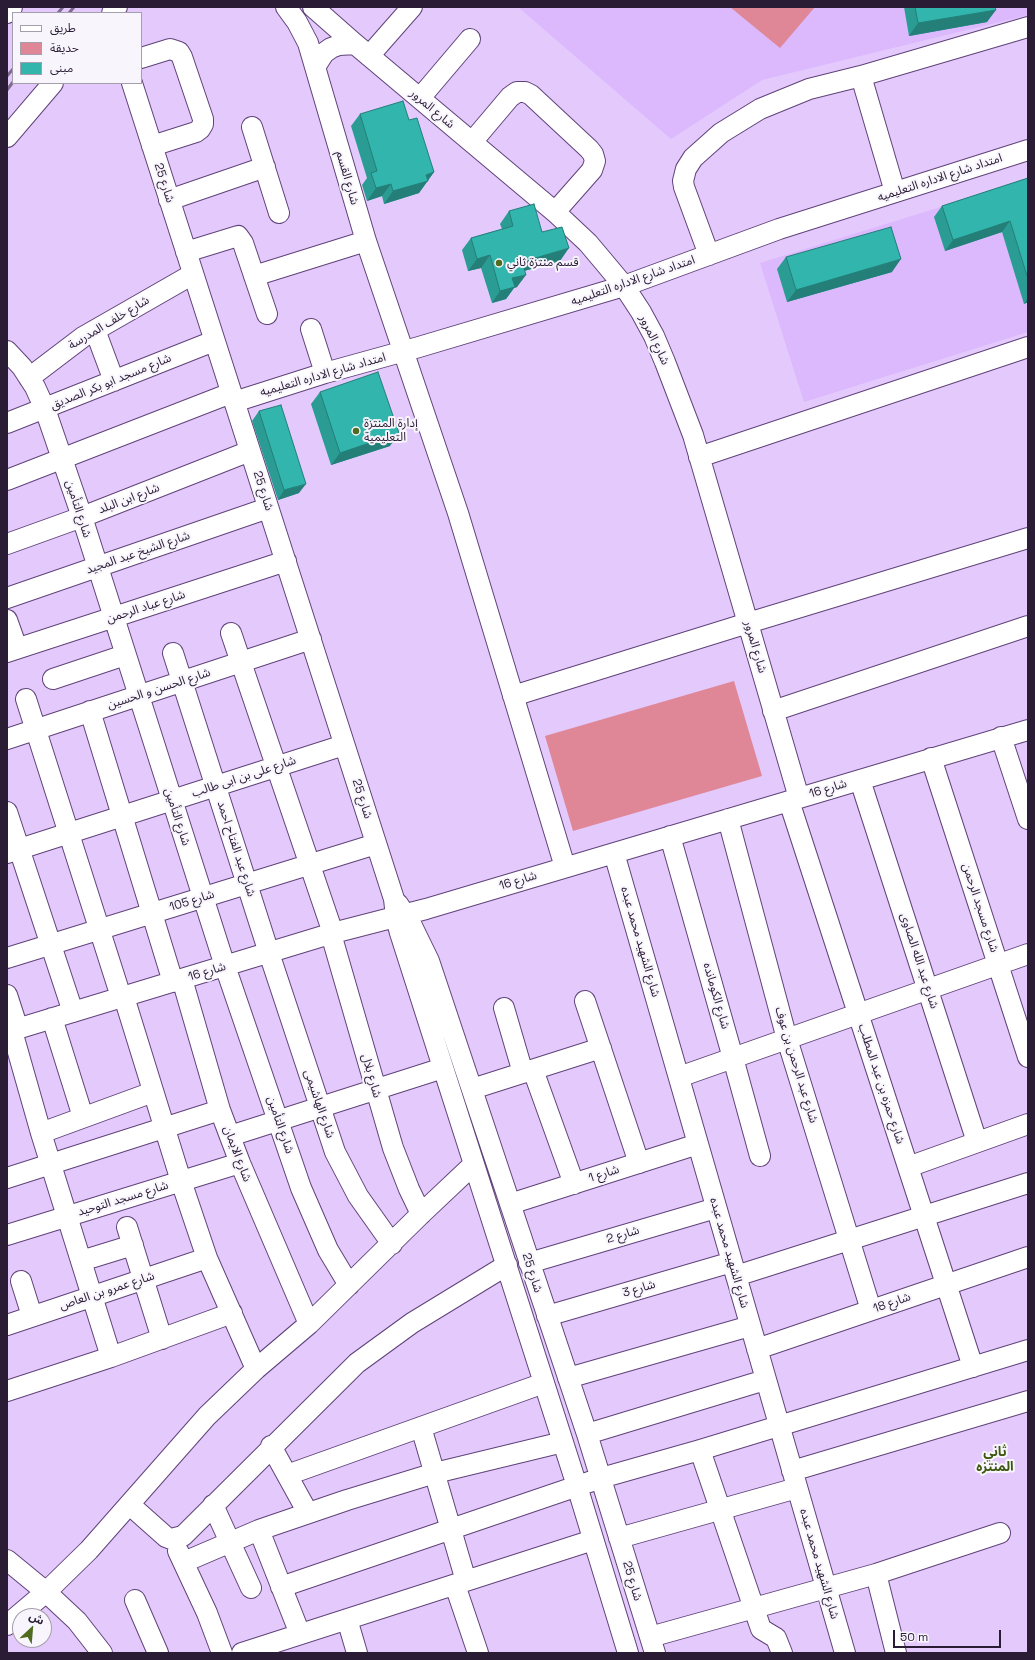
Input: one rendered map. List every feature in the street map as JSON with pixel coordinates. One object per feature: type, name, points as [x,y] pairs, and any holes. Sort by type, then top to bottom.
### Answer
[{"type":"main road","points":[[7,12],[11,7]]},
{"type":"street","name":"شارع القسم","points":[[286,7],[303,32],[315,67],[366,241],[458,513],[565,867]]},
{"type":"street","name":"شارع المرور","points":[[313,7],[555,212],[588,243],[624,286],[641,312],[657,342],[693,435],[773,711],[794,799]]},
{"type":"street","points":[[315,67],[321,56],[331,48],[338,45],[362,50],[412,7]]},
{"type":"street","points":[[709,254],[684,187],[684,175],[693,158],[721,133],[760,109],[809,89],[861,76],[1028,27]]},
{"type":"street","points":[[420,98],[470,39]]},
{"type":"street","points":[[142,58],[170,49],[179,52],[203,119],[203,124],[196,132],[152,146]]},
{"type":"street","points":[[861,76],[895,192]]},
{"type":"street","points":[[7,137],[52,84]]},
{"type":"street","name":"شارع 25","points":[[132,84],[344,745],[399,910],[443,1068],[577,1486],[628,1653]]},
{"type":"street","points":[[472,142],[510,97],[517,92],[524,92],[531,95],[589,149],[593,154],[595,161],[592,170],[555,212]]},
{"type":"street","points":[[252,127],[279,213]]},
{"type":"street","name":"امتداد شارع الاداره التعليميه","points":[[7,480],[62,458],[233,397],[403,352],[624,286],[779,229],[1028,150]]},
{"type":"street","points":[[169,200],[265,167]]},
{"type":"street","points":[[186,252],[238,236],[243,243],[267,314]]},
{"type":"street","points":[[254,276],[366,241]]},
{"type":"street","name":"شارع خلف المدرسة","points":[[29,378],[83,336],[193,274]]},
{"type":"street","points":[[311,329],[325,373]]},
{"type":"street","points":[[94,330],[114,381]]},
{"type":"street","name":"شارع مسجد ابو بكر الصديق","points":[[7,423],[214,341]]},
{"type":"street","points":[[699,458],[1028,348]]},
{"type":"street","name":"شارع التأمين","points":[[8,353],[22,367],[45,409],[82,517],[225,966],[301,1188],[328,1250],[349,1285]]},
{"type":"street","name":"شارع ابن البلد","points":[[7,544],[82,517],[250,451]]},
{"type":"street","name":"شارع الشيخ عبد المجيد","points":[[7,598],[268,508]]},
{"type":"street","points":[[513,696],[1028,538]]},
{"type":"street","name":"شارع عباد الرحمن","points":[[12,650],[286,561]]},
{"type":"street","points":[[7,620],[12,650]]},
{"type":"street","points":[[773,711],[1028,626]]},
{"type":"street","name":"شارع بلال","points":[[231,633],[310,864],[332,934],[375,1090],[393,1148],[409,1189],[421,1214]]},
{"type":"street","name":"شارع الحسن و الحسين","points":[[7,739],[311,639]]},
{"type":"street","name":"شارع عبد الفتاح احمد","points":[[173,653],[269,953]]},
{"type":"street","points":[[53,679],[125,655]]},
{"type":"street","points":[[26,699],[207,1258],[256,1369]]},
{"type":"street","name":"شارع الايمان","points":[[90,711],[152,913],[178,980],[220,1110],[240,1163],[308,1324]]},
{"type":"street","name":"شارع 16","points":[[12,1031],[332,934],[399,910],[614,853],[1028,730]]},
{"type":"street","points":[[1001,738],[1028,819]]},
{"type":"street","name":"شارع على بن ابى طالب","points":[[13,851],[344,745]]},
{"type":"street","name":"شارع مسجد الرحمن","points":[[931,758],[1028,1057]]},
{"type":"street","name":"شارع عبد الله الصاوى","points":[[860,780],[977,1142]]},
{"type":"street","name":"شارع حمزه بن عبد المطلب","points":[[794,799],[858,1014],[973,1367]]},
{"type":"street","points":[[7,812],[13,851],[51,944],[73,1012]]},
{"type":"street","name":"شارع عبد الرحمن بن عوف","points":[[728,819],[787,1039],[871,1310]]},
{"type":"street","name":"شارع الكومانده","points":[[670,836],[734,1058],[760,1156]]},
{"type":"street","name":"شارع 105","points":[[7,958],[376,844]]},
{"type":"street","name":"شارع الشهيد محمد عبده","points":[[614,853],[845,1653]]},
{"type":"street","name":"شارع 25","points":[[399,910],[429,961],[587,1434],[652,1645]]},
{"type":"street","name":"شارع الهاشيمى","points":[[269,953],[336,1152],[358,1196],[392,1244]]},
{"type":"street","points":[[679,1077],[1028,954]]},
{"type":"street","points":[[7,995],[12,1031],[41,1133],[111,1357]]},
{"type":"street","points":[[585,1001],[639,1163]]},
{"type":"street","points":[[504,1008],[574,1184]]},
{"type":"street","points":[[52,1018],[84,1117]]},
{"type":"street","points":[[472,1089],[601,1048]]},
{"type":"street","points":[[230,1136],[443,1068]]},
{"type":"street","points":[[41,1133],[153,1092]]},
{"type":"street","points":[[7,1178],[164,1126],[220,1110]]},
{"type":"street","points":[[908,1167],[1028,1124]]},
{"type":"street","name":"شارع 1","points":[[510,1204],[698,1144]]},
{"type":"street","name":"شارع مسجد التوحيد","points":[[7,1236],[240,1163]]},
{"type":"street","points":[[7,1625],[46,1592],[89,1550],[207,1416],[256,1369],[308,1324],[474,1164]]},
{"type":"street","name":"شارع 3","points":[[547,1316],[850,1240],[1028,1183]]},
{"type":"street","name":"شارع 2","points":[[529,1263],[716,1208]]},
{"type":"street","points":[[81,1261],[130,1236],[162,1339]]},
{"type":"street","name":"شارع 18","points":[[757,1349],[1028,1256]]},
{"type":"street","name":"شارع عمرو بن العاص","points":[[7,1325],[207,1258]]},
{"type":"street","points":[[171,1539],[183,1536],[271,1446],[357,1363],[412,1323],[507,1265]]},
{"type":"street","points":[[20,1281],[32,1316]]},
{"type":"street","points":[[7,1391],[111,1357],[232,1313]]},
{"type":"street","points":[[568,1378],[750,1326]]},
{"type":"street","points":[[281,1587],[601,1478],[700,1450],[1028,1350]]},
{"type":"street","points":[[587,1434],[766,1380]]},
{"type":"street","points":[[287,1475],[544,1383]]},
{"type":"street","points":[[619,1538],[720,1510],[794,1479],[1028,1401]]},
{"type":"street","points":[[421,1427],[452,1529],[461,1583],[478,1653]]},
{"type":"street","points":[[184,1562],[259,1530],[435,1472],[563,1442]]},
{"type":"street","points":[[271,1446],[308,1513]]},
{"type":"street","points":[[700,1450],[762,1629],[776,1638],[782,1653]]},
{"type":"street","points":[[130,1505],[161,1533],[171,1539],[184,1562],[207,1613],[222,1653]]},
{"type":"street","points":[[213,1505],[251,1588]]},
{"type":"street","points":[[259,1530],[300,1634]]},
{"type":"street","points":[[652,1645],[755,1609],[876,1574],[1000,1533]]},
{"type":"street","points":[[245,1652],[593,1540]]},
{"type":"street","points":[[7,1560],[46,1592],[77,1621],[102,1653]]},
{"type":"street","points":[[876,1574],[896,1653]]},
{"type":"street","points":[[135,1600],[158,1653]]},
{"type":"street","points":[[347,1619],[357,1653]]},
{"type":"shaded area","points":[[518,7],[1028,7],[1028,15],[762,80],[671,139]]},
{"type":"shaded area","points":[[1028,180],[1028,332],[804,402],[760,263]]},
{"type":"green space","points":[[730,7],[815,7],[780,48]]},
{"type":"green space","points":[[734,681],[762,776],[573,831],[545,736]]},
{"type":"building","points":[[915,7],[995,7],[996,10],[918,23]]},
{"type":"building","points":[[403,101],[409,120],[417,118],[434,172],[426,175],[428,181],[393,191],[391,184],[376,188],[371,173],[377,171],[360,114]]},
{"type":"building","points":[[1028,178],[1028,279],[1010,221],[953,240],[942,206]]},
{"type":"building","points":[[534,204],[542,232],[562,227],[569,248],[522,262],[526,275],[512,278],[515,287],[500,291],[490,255],[477,259],[471,238],[513,226],[509,211]]},
{"type":"building","points":[[891,227],[901,259],[796,290],[786,257]]},
{"type":"building","points":[[378,372],[399,433],[340,453],[320,392]]},
{"type":"building","points":[[281,405],[306,484],[284,490],[259,411]]},
{"type":"railway","points":[[59,12],[63,7]]},
{"type":"railway","points":[[70,12],[74,7]]},
{"type":"railway","points":[[7,76],[12,70]]},
{"type":"railway","points":[[7,90],[12,83]]},
{"type":"place","name":"قسم منتزة ثاني","points":[[499,263]]},
{"type":"place","name":"إدارة المنتزة التعليمية","points":[[356,431]]},
{"type":"district","name":"ثاني المنتزه","points":[[995,1460]]}]
